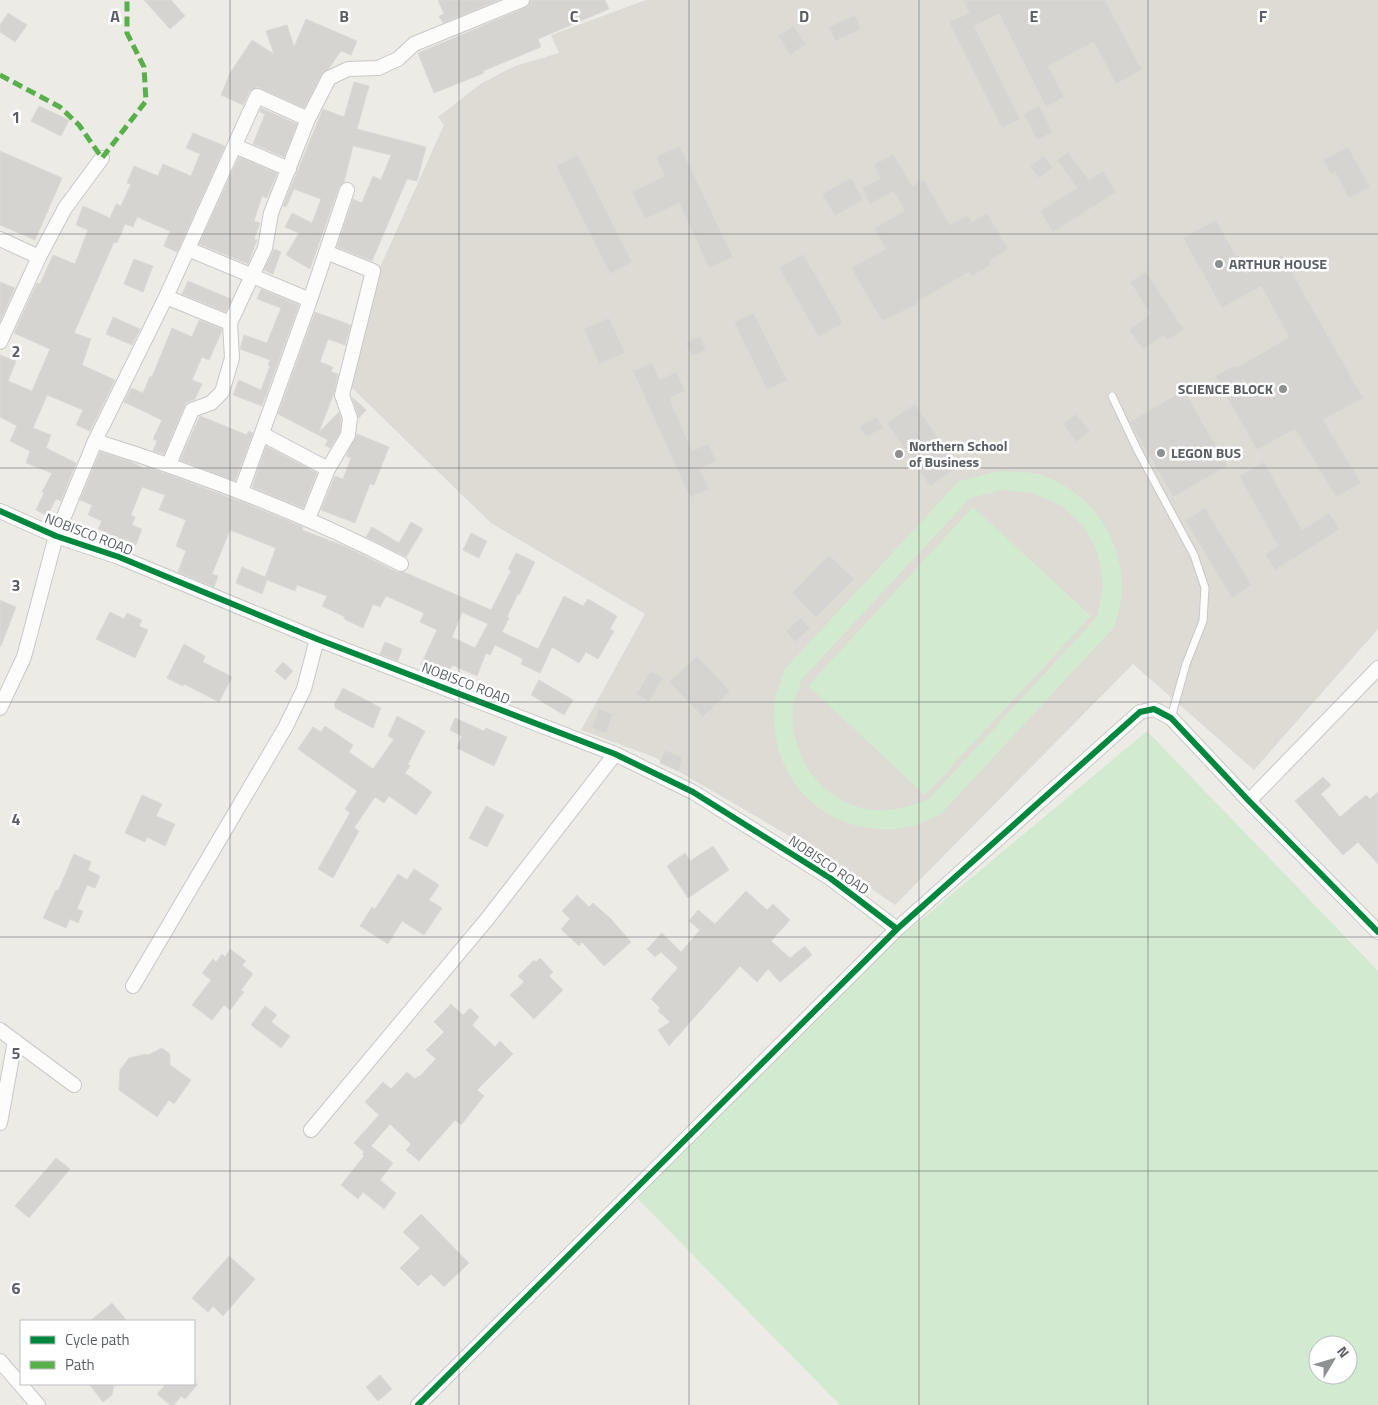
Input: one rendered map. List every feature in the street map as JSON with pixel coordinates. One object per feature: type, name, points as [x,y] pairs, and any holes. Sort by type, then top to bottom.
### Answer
[{"type":"street","points":[[169,464],[192,410],[211,402],[222,392],[232,358],[230,323],[266,248],[271,214],[308,119],[329,78],[348,69],[378,68],[398,60],[414,44],[522,0]]},
{"type":"street","points":[[0,708],[24,657],[56,536],[96,441],[188,250],[257,96],[308,119]]},
{"type":"street","points":[[235,146],[289,169]]},
{"type":"street","points":[[0,342],[39,257],[65,208],[102,158]]},
{"type":"street","points":[[241,491],[310,300],[347,190]]},
{"type":"street","points":[[0,239],[39,257]]},
{"type":"street","points":[[188,250],[310,300]]},
{"type":"street","points":[[308,519],[328,469],[348,435],[350,418],[342,395],[374,271],[326,252]]},
{"type":"street","points":[[166,297],[230,323]]},
{"type":"street","points":[[262,434],[328,469]]},
{"type":"street","points":[[96,441],[169,464],[241,491],[356,540],[401,564]]},
{"type":"street","name":"NOBISCO ROAD","points":[[0,511],[56,536],[118,557],[317,639],[616,754],[693,792],[830,878],[897,928]]},
{"type":"street","points":[[133,986],[285,728],[304,689],[317,639]]},
{"type":"street","points":[[1249,801],[1378,668]]},
{"type":"street","points":[[418,1405],[897,928],[1140,712],[1154,709],[1171,718],[1249,801],[1378,932]]},
{"type":"street","points":[[311,1130],[488,918],[616,754]]},
{"type":"street","points":[[0,1030],[74,1085]]},
{"type":"street","points":[[0,1123],[15,1041]]},
{"type":"street","points":[[0,1362],[20,1385]]},
{"type":"street","points":[[20,1385],[38,1405]]},
{"type":"lane","points":[[1112,396],[1194,555],[1205,588],[1203,621],[1186,664],[1171,718]]},
{"type":"shaded area","name":"Northern School of Business","points":[[646,0],[1378,0],[1378,629],[1254,770],[1133,664],[895,905],[817,852],[654,757],[581,730],[645,614],[491,523],[349,385],[376,276],[444,125],[438,117],[482,83],[515,66],[559,53],[551,35]]},
{"type":"green space","points":[[999,471],[1032,473],[1055,481],[1071,490],[1085,502],[1098,515],[1107,530],[1115,547],[1120,565],[1122,594],[1115,626],[940,815],[918,825],[904,828],[876,829],[851,824],[828,814],[809,800],[793,781],[782,759],[775,734],[774,707],[784,670],[959,481]],"holes":[[[1001,490],[1032,493],[1061,505],[1084,527],[1098,554],[1103,585],[1097,617],[929,799],[902,808],[888,810],[873,810],[855,806],[839,799],[813,776],[797,745],[793,710],[801,680],[970,498]]]},
{"type":"green space","points":[[973,507],[1091,616],[925,795],[808,686]]},
{"type":"green space","points":[[1147,731],[1378,971],[1378,1405],[840,1405],[637,1198],[742,1079],[891,945]]},
{"type":"building","points":[[144,0],[171,0],[185,16],[170,29]]},
{"type":"building","points":[[438,0],[499,0],[443,23],[439,16],[444,14]]},
{"type":"building","points":[[531,0],[605,0],[609,9],[538,39],[541,47],[434,93],[418,53],[525,8]]},
{"type":"building","points":[[963,0],[1105,0],[1142,70],[1116,84],[1094,42],[1048,66],[1064,97],[1046,107],[999,14],[974,26],[1020,119],[1002,128],[949,22],[969,13]]},
{"type":"building","points":[[8,13],[27,25],[15,42],[0,32],[0,25]]},
{"type":"building","points":[[855,15],[861,29],[835,41],[829,27]]},
{"type":"building","points":[[306,19],[357,41],[351,55],[341,51],[329,68],[322,74],[304,108],[257,87],[249,92],[243,105],[221,95],[230,73],[252,40],[274,54],[266,31],[287,25],[294,47]]},
{"type":"building","points":[[793,26],[806,44],[790,55],[778,36]]},
{"type":"building","points":[[354,82],[369,86],[357,129],[426,147],[417,181],[407,179],[372,261],[337,247],[353,199],[362,203],[373,176],[381,180],[391,155],[353,146],[344,182],[339,187],[310,269],[286,255],[299,233],[285,227],[292,213],[312,223],[321,199],[294,189],[286,207],[283,206],[323,109],[344,117]]},
{"type":"building","points":[[39,106],[69,120],[61,136],[31,121]]},
{"type":"building","points":[[1039,106],[1053,132],[1037,140],[1024,114]]},
{"type":"building","points":[[261,108],[297,124],[284,157],[253,144],[265,114],[260,112]]},
{"type":"building","points":[[193,133],[225,146],[177,252],[164,246],[170,231],[137,217],[133,227],[125,224],[117,243],[114,242],[74,333],[91,339],[82,365],[115,380],[90,431],[76,425],[83,410],[47,395],[33,428],[51,435],[46,448],[76,463],[61,501],[56,499],[47,516],[36,510],[44,493],[42,492],[52,473],[26,463],[30,451],[10,441],[17,426],[0,417],[0,355],[16,361],[8,381],[32,391],[50,349],[14,333],[37,283],[40,284],[53,255],[75,264],[88,230],[76,225],[83,206],[110,218],[116,204],[121,206],[131,184],[127,183],[134,166],[158,176],[163,164],[191,176],[200,154],[186,148]]},
{"type":"building","points":[[680,146],[733,257],[709,268],[679,203],[645,219],[632,192],[665,176],[656,157]]},
{"type":"building","points":[[1348,147],[1370,187],[1349,198],[1335,172],[1331,174],[1323,160]]},
{"type":"building","points":[[0,151],[62,178],[35,240],[0,225]]},
{"type":"building","points":[[1068,152],[1089,180],[1103,171],[1116,192],[1053,232],[1040,211],[1077,188],[1057,160]]},
{"type":"building","points":[[893,154],[912,186],[924,180],[950,225],[968,215],[972,222],[987,213],[1008,249],[989,261],[991,265],[972,276],[969,272],[916,302],[918,304],[882,321],[851,268],[886,249],[874,228],[905,211],[894,191],[870,204],[862,188],[881,178],[874,165]]},
{"type":"building","points":[[578,155],[632,262],[610,274],[556,166]]},
{"type":"building","points":[[1044,156],[1053,168],[1039,178],[1030,166]]},
{"type":"building","points":[[239,157],[277,173],[267,198],[262,196],[254,221],[260,223],[254,239],[257,240],[248,264],[199,244]]},
{"type":"building","points":[[851,178],[863,200],[835,216],[822,194]]},
{"type":"building","points":[[1216,220],[1246,274],[1282,255],[1363,398],[1323,420],[1361,483],[1336,497],[1296,430],[1257,450],[1215,376],[1235,365],[1236,368],[1289,337],[1261,286],[1222,308],[1183,238]]},
{"type":"building","points":[[274,249],[281,252],[273,274],[264,270]]},
{"type":"building","points":[[803,254],[843,323],[819,337],[779,268]]},
{"type":"building","points":[[134,259],[153,266],[143,292],[124,284]]},
{"type":"building","points":[[1146,272],[1184,330],[1167,340],[1164,335],[1143,349],[1129,330],[1151,314],[1130,282]]},
{"type":"building","points":[[188,281],[231,299],[226,312],[182,294]]},
{"type":"building","points":[[0,282],[15,288],[0,321]]},
{"type":"building","points":[[261,289],[299,305],[262,406],[233,395],[239,380],[261,390],[270,366],[268,365],[270,360],[240,349],[244,335],[267,343],[281,308],[257,299]]},
{"type":"building","points":[[315,312],[351,325],[345,345],[328,339],[320,362],[333,367],[331,372],[338,374],[334,393],[319,432],[339,412],[341,419],[340,432],[330,448],[325,445],[328,440],[278,414]]},
{"type":"building","points":[[754,313],[787,380],[767,390],[734,322]]},
{"type":"building","points":[[113,317],[140,329],[132,345],[106,334]]},
{"type":"building","points":[[609,318],[625,353],[599,364],[584,329]]},
{"type":"building","points":[[199,320],[222,329],[222,331],[209,360],[202,357],[192,380],[202,384],[195,399],[186,403],[164,454],[153,451],[157,441],[153,439],[162,420],[124,402],[131,388],[143,393],[150,376],[152,377],[172,328],[192,337]]},
{"type":"building","points":[[700,336],[706,350],[692,356],[686,343]]},
{"type":"building","points":[[652,363],[660,380],[676,372],[685,391],[669,398],[692,451],[708,444],[716,461],[699,469],[709,489],[690,497],[633,371]]},
{"type":"building","points":[[1184,390],[1227,466],[1173,497],[1130,422]]},
{"type":"building","points":[[352,397],[366,410],[359,418]]},
{"type":"building","points":[[915,404],[958,467],[930,486],[887,423]]},
{"type":"building","points":[[1076,414],[1090,431],[1076,442],[1063,424]]},
{"type":"building","points":[[200,416],[247,435],[248,431],[253,433],[235,481],[180,460]]},
{"type":"building","points":[[877,417],[883,428],[866,437],[860,426]]},
{"type":"building","points":[[357,434],[389,447],[374,485],[370,484],[355,523],[321,510],[335,476],[343,479],[351,458],[346,456]]},
{"type":"building","points":[[266,446],[317,473],[303,508],[252,487]]},
{"type":"building","points":[[100,452],[129,461],[145,469],[146,467],[170,475],[247,504],[303,527],[302,530],[349,548],[397,572],[404,572],[491,610],[511,571],[508,569],[516,553],[535,562],[507,617],[509,618],[502,632],[538,649],[564,596],[583,606],[588,599],[617,616],[610,629],[614,631],[598,659],[586,652],[579,663],[552,647],[540,673],[521,664],[523,659],[495,645],[490,655],[486,653],[477,676],[452,665],[447,676],[421,664],[437,630],[420,622],[424,613],[386,596],[380,607],[373,604],[363,628],[322,606],[327,596],[297,585],[295,591],[267,580],[262,594],[236,583],[242,567],[265,577],[276,548],[230,530],[212,574],[218,576],[214,587],[178,572],[186,551],[176,546],[186,520],[159,510],[165,495],[142,487],[131,515],[135,517],[132,525],[142,529],[136,545],[98,529],[102,521],[88,515],[92,505],[80,500]],"holes":[[[462,612],[488,624],[475,648],[452,637]]]},
{"type":"building","points":[[1264,462],[1302,530],[1329,513],[1340,529],[1275,570],[1265,554],[1278,546],[1239,476]]},
{"type":"building","points":[[1205,508],[1252,585],[1232,598],[1185,520]]},
{"type":"building","points":[[411,522],[423,529],[406,557],[366,537],[372,527],[399,543]]},
{"type":"building","points":[[471,533],[487,541],[479,558],[463,550]]},
{"type":"building","points":[[829,555],[854,579],[816,617],[792,593]]},
{"type":"building","points":[[0,600],[16,607],[1,646],[0,646]]},
{"type":"building","points":[[110,612],[124,619],[127,613],[142,620],[139,626],[148,630],[135,658],[96,639]]},
{"type":"building","points":[[801,618],[810,628],[795,642],[786,631]]},
{"type":"building","points":[[385,642],[402,649],[398,661],[380,654]]},
{"type":"building","points":[[184,644],[205,656],[203,662],[232,677],[219,702],[184,684],[183,686],[167,678]]},
{"type":"building","points":[[697,656],[730,691],[703,717],[669,682]]},
{"type":"building","points":[[283,662],[293,671],[285,680],[275,671]]},
{"type":"building","points":[[650,671],[663,678],[649,702],[637,694]]},
{"type":"building","points":[[539,680],[573,700],[564,715],[531,695]]},
{"type":"building","points":[[343,688],[381,708],[373,728],[335,708],[335,703]]},
{"type":"building","points":[[599,709],[613,714],[606,733],[592,728]]},
{"type":"building","points":[[397,716],[425,731],[408,764],[410,766],[405,773],[432,792],[416,815],[389,796],[384,803],[375,797],[354,828],[359,831],[333,878],[318,869],[350,813],[345,809],[357,791],[298,749],[313,727],[321,732],[325,726],[353,745],[349,752],[373,769],[394,739],[388,736]]},
{"type":"building","points":[[455,718],[484,731],[486,728],[507,737],[494,766],[457,748],[462,736],[450,730]]},
{"type":"building","points":[[665,750],[683,758],[678,771],[660,763]]},
{"type":"building","points":[[1323,777],[1331,785],[1321,794],[1340,817],[1366,795],[1370,799],[1378,792],[1378,864],[1358,842],[1343,855],[1295,801]]},
{"type":"building","points":[[142,795],[162,804],[156,816],[175,824],[165,846],[147,837],[145,842],[125,833]]},
{"type":"building","points":[[486,806],[504,815],[487,847],[469,838]]},
{"type":"building","points":[[713,846],[729,870],[688,898],[667,866],[685,853],[690,861]]},
{"type":"building","points":[[74,854],[91,862],[88,870],[100,876],[95,888],[87,885],[77,909],[83,911],[78,923],[70,919],[66,928],[43,918],[56,890],[58,891]]},
{"type":"building","points":[[414,869],[439,885],[429,900],[442,908],[424,935],[402,921],[388,944],[360,926],[372,907],[375,909],[398,874],[407,880]]},
{"type":"building","points":[[746,891],[767,910],[773,904],[790,920],[771,941],[790,958],[805,946],[812,955],[780,982],[768,969],[757,982],[740,966],[669,1046],[658,1030],[670,1022],[658,1011],[660,1008],[651,999],[678,968],[661,952],[655,957],[647,949],[662,933],[681,952],[700,930],[689,921],[698,910],[715,924]]},
{"type":"building","points":[[577,895],[589,907],[593,903],[611,919],[631,942],[604,966],[582,942],[579,946],[561,929],[570,919],[562,911]]},
{"type":"building","points":[[230,949],[246,961],[242,965],[253,974],[241,990],[244,992],[230,1010],[224,1005],[212,1020],[192,1005],[211,980],[202,973],[213,959],[216,962],[222,954],[225,957]]},
{"type":"building","points":[[540,958],[553,972],[549,976],[563,990],[534,1019],[510,995],[524,982],[518,976],[534,960],[536,962]]},
{"type":"building","points":[[451,1004],[463,1015],[470,1008],[479,1017],[472,1025],[495,1047],[500,1041],[513,1054],[477,1090],[484,1096],[461,1125],[455,1120],[419,1161],[406,1150],[411,1144],[390,1124],[371,1146],[393,1163],[380,1180],[396,1193],[384,1209],[363,1192],[358,1199],[341,1185],[364,1156],[362,1154],[364,1152],[354,1143],[379,1115],[365,1102],[383,1082],[391,1089],[407,1072],[415,1079],[436,1059],[426,1050],[444,1032],[434,1022]]},
{"type":"building","points":[[265,1006],[277,1015],[271,1022],[290,1036],[281,1048],[251,1025]]},
{"type":"building","points":[[162,1048],[170,1054],[170,1065],[191,1080],[174,1104],[169,1100],[157,1117],[119,1090],[120,1070],[129,1058],[148,1055]]},
{"type":"building","points":[[56,1158],[70,1169],[29,1218],[15,1206]]},
{"type":"building","points":[[421,1214],[469,1263],[444,1287],[431,1274],[418,1286],[400,1268],[420,1248],[403,1232]]},
{"type":"building","points":[[229,1256],[255,1279],[223,1316],[213,1306],[208,1312],[192,1298]]},
{"type":"building","points":[[112,1303],[126,1320],[91,1320]]},
{"type":"building","points":[[380,1375],[392,1389],[378,1401],[366,1387]]},
{"type":"building","points":[[198,1384],[185,1399],[181,1396],[174,1405],[170,1405],[157,1394],[165,1385]]},
{"type":"building","points":[[90,1385],[114,1385],[112,1395],[103,1402]]},
{"type":"marked path","points":[[0,75],[60,107],[79,125],[102,158],[146,101],[144,67],[127,33],[127,0]]},
{"type":"cycle path","points":[[0,511],[56,536],[119,557],[317,639],[615,754],[693,792],[830,878],[897,929]]},
{"type":"cycle path","points":[[418,1405],[897,929],[1140,712],[1154,709],[1171,718],[1249,801],[1378,932]]},
{"type":"place","name":"ARTHUR HOUSE","points":[[1219,264]]},
{"type":"place","name":"SCIENCE BLOCK","points":[[1283,389]]},
{"type":"place","name":"LEGON BUS","points":[[1161,453]]},
{"type":"place","name":"Northern School of Business","points":[[899,454]]}]
